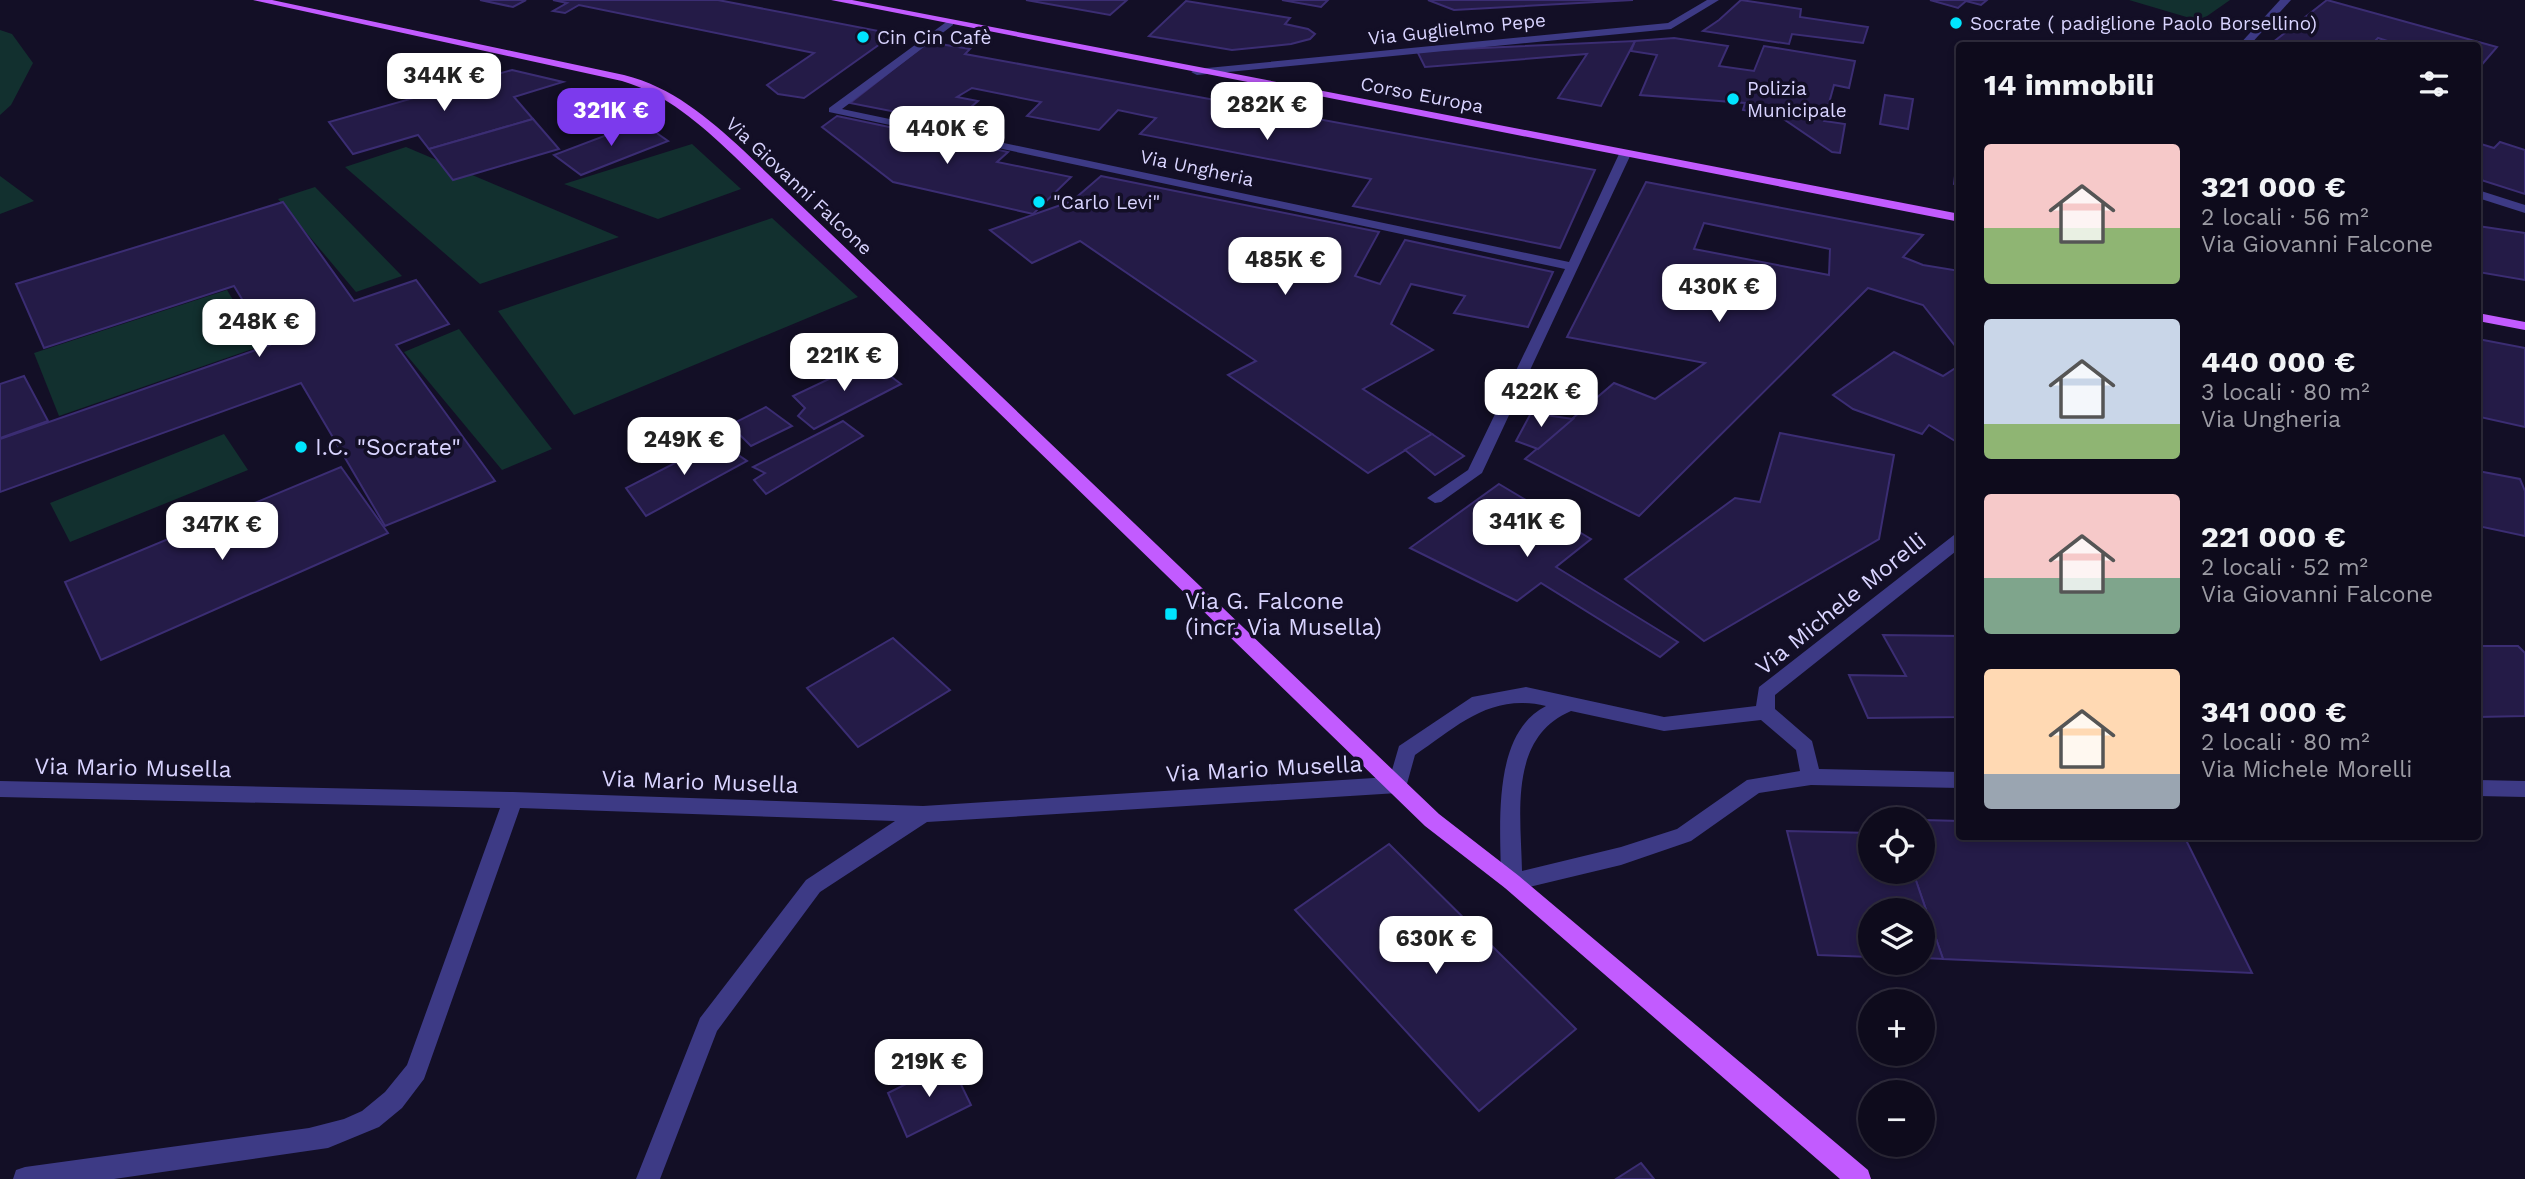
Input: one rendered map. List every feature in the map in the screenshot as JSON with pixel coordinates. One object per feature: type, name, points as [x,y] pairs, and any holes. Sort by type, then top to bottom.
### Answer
[{"type":"main road","name":"Via Giovanni Falcone","points":[[258,0],[624,78],[655,88],[718,135],[783,196],[1432,820],[1512,882],[1859,1179]]},
{"type":"main road","name":"Corso Europa","points":[[836,0],[1956,217]]},
{"type":"main road","points":[[2481,318],[2525,326]]},
{"type":"street","name":"Via Guglielmo Pepe","points":[[1198,72],[1671,26],[1714,0]]},
{"type":"street","points":[[2247,42],[2286,0]]},
{"type":"street","name":"Via Ungheria","points":[[949,23],[833,110],[1573,268]]},
{"type":"street","points":[[1435,498],[1474,472],[1573,268],[1625,153]]},
{"type":"street","points":[[2481,195],[2525,209]]},
{"type":"street","name":"Via Michele Morelli","points":[[1765,712],[1766,692],[1956,542]]},
{"type":"street","name":"Via Michele Morelli","points":[[1398,785],[1406,751],[1479,702],[1527,694],[1664,724],[1765,712],[1805,746],[1811,777]]},
{"type":"street","points":[[1570,703],[1544,716],[1531,730],[1511,780],[1512,882],[1684,835],[1754,786],[1811,777],[1956,780]]},
{"type":"street","name":"Via Mario Musella","points":[[0,789],[513,800],[923,814],[1398,785]]},
{"type":"street","points":[[2481,788],[2525,789]]},
{"type":"street","points":[[24,1179],[297,1142],[349,1132],[378,1116],[399,1095],[416,1071],[513,800]]},
{"type":"street","points":[[648,1179],[708,1025],[813,886],[923,814]]},
{"type":"green space","points":[[2129,0],[2230,0],[2200,21]]},
{"type":"green space","points":[[0,30],[12,34],[33,63],[11,105],[0,115]]},
{"type":"green space","points":[[692,144],[741,189],[658,219],[564,184]]},
{"type":"green space","points":[[406,147],[619,237],[480,284],[345,167]]},
{"type":"green space","points":[[0,176],[34,201],[0,214]]},
{"type":"green space","points":[[315,187],[402,276],[356,292],[278,199]]},
{"type":"green space","points":[[772,218],[858,297],[574,415],[498,311]]},
{"type":"green space","points":[[227,290],[261,346],[59,416],[34,353]]},
{"type":"green space","points":[[459,329],[552,449],[502,470],[404,352]]},
{"type":"green space","points":[[224,434],[248,470],[70,542],[50,503]]},
{"type":"building","points":[[480,0],[526,0],[513,7]]},
{"type":"building","points":[[553,0],[718,0],[894,34],[804,98],[778,94],[767,85],[814,53],[579,5],[565,13],[553,11],[567,3]]},
{"type":"building","points":[[1026,0],[1127,0],[1110,15]]},
{"type":"building","points":[[1282,0],[1328,0],[1321,7]]},
{"type":"building","points":[[1428,0],[1633,0],[1454,10]]},
{"type":"building","points":[[1741,0],[1801,9],[1800,17],[1868,27],[1863,43],[1792,34],[1789,44],[1703,31]]},
{"type":"building","points":[[1930,0],[1987,0],[1981,5],[1966,1],[1958,8]]},
{"type":"building","points":[[2327,0],[2479,42],[2390,42],[2378,38],[2374,42],[2273,42]]},
{"type":"building","points":[[1186,1],[1290,18],[1285,24],[1308,29],[1315,34],[1310,39],[1291,44],[1232,50],[1149,36]]},
{"type":"building","points":[[1674,38],[1728,46],[1719,66],[1754,71],[1764,46],[1855,61],[1849,88],[1834,85],[1824,121],[1845,124],[1840,153],[1832,152],[1779,116],[1743,110],[1745,103],[1640,95],[1657,55],[1631,51],[1635,41]]},
{"type":"building","points":[[1635,41],[1601,106],[1558,98],[1587,54],[1425,67],[1417,51]]},
{"type":"building","points":[[928,42],[970,49],[965,54],[1595,170],[1560,248],[1353,206],[1371,179],[1140,134],[1156,118],[1118,110],[1099,130],[1027,116],[1041,102],[972,88],[957,97],[978,101],[952,123],[850,103]]},
{"type":"building","points":[[2481,43],[2497,47],[2481,66]]},
{"type":"building","points":[[486,64],[498,74],[461,85],[452,74]]},
{"type":"building","points":[[512,70],[563,82],[514,97],[533,119],[429,149],[418,135],[353,154],[329,122]]},
{"type":"building","points":[[1885,95],[1913,99],[1908,129],[1880,124]]},
{"type":"building","points":[[837,116],[1008,152],[997,162],[1071,177],[1033,214],[893,182],[822,127]]},
{"type":"building","points":[[533,119],[559,149],[453,180],[429,149]]},
{"type":"building","points":[[641,122],[668,141],[581,175],[554,155]]},
{"type":"building","points":[[2500,142],[2525,150],[2525,194],[2481,180],[2481,144],[2494,148]]},
{"type":"building","points":[[1101,176],[1379,232],[1355,276],[1380,284],[1405,240],[1553,272],[1528,327],[1454,313],[1465,296],[1411,284],[1391,324],[1433,350],[1363,389],[1432,434],[1368,473],[1228,375],[1256,361],[1080,241],[1032,263],[990,230],[1072,201]]},
{"type":"building","points":[[1646,182],[1923,235],[1903,257],[1923,265],[1956,270],[1956,347],[1923,305],[1868,288],[1639,516],[1525,459],[1614,383],[1655,399],[1705,363],[1567,337]],"holes":[[[1704,223],[1830,249],[1829,275],[1694,249]]]},
{"type":"building","points":[[283,202],[354,301],[416,280],[449,324],[396,345],[495,481],[385,526],[301,383],[0,492],[0,439],[270,345],[234,286],[44,348],[16,284]]},
{"type":"building","points":[[2481,226],[2525,233],[2525,280],[2481,273]]},
{"type":"building","points":[[2481,340],[2525,348],[2525,427],[2481,417]]},
{"type":"building","points":[[1894,352],[1943,376],[1956,368],[1956,442],[1929,425],[1922,434],[1853,409],[1833,395]]},
{"type":"building","points":[[869,360],[901,384],[814,429],[798,416],[805,408],[793,396]]},
{"type":"building","points":[[24,376],[48,421],[0,438],[0,384]]},
{"type":"building","points":[[766,407],[792,426],[751,446],[730,425]]},
{"type":"building","points":[[1531,413],[1573,419],[1538,449],[1516,441]]},
{"type":"building","points":[[843,421],[863,436],[766,494],[754,480],[765,473],[753,467]]},
{"type":"building","points":[[1780,433],[1894,455],[1879,539],[1704,641],[1625,579],[1735,498],[1760,502]]},
{"type":"building","points":[[1432,434],[1464,456],[1435,475],[1405,450]]},
{"type":"building","points":[[718,441],[747,461],[646,516],[626,488]]},
{"type":"building","points":[[341,467],[388,533],[101,660],[65,582]]},
{"type":"building","points":[[2481,472],[2520,479],[2525,491],[2525,536],[2481,527]]},
{"type":"building","points":[[1499,484],[1591,539],[1556,567],[1678,642],[1660,657],[1541,583],[1517,601],[1410,548]]},
{"type":"building","points":[[1883,635],[1956,636],[1956,717],[1868,718],[1849,675],[1906,676]]},
{"type":"building","points":[[893,638],[950,690],[858,747],[807,688]]},
{"type":"building","points":[[2481,646],[2518,646],[2525,653],[2525,716],[2481,717]]},
{"type":"building","points":[[1935,820],[1956,821],[1956,840],[2186,840],[2252,973],[1943,959],[1935,936],[1935,898],[1922,898],[1917,884],[1935,884]]},
{"type":"building","points":[[1787,831],[1858,833],[1858,884],[1917,884],[1922,898],[1858,898],[1858,957],[1818,955]]},
{"type":"building","points":[[1389,844],[1576,1029],[1479,1111],[1295,910]]},
{"type":"building","points":[[1935,936],[1943,959],[1935,959]]},
{"type":"building","points":[[950,1062],[971,1105],[907,1137],[888,1093]]},
{"type":"building","points":[[1641,1163],[1654,1179],[1616,1179]]},
{"type":"place","name":"Socrate ( padiglione Paolo Borsellino)","points":[[1956,23]]},
{"type":"place","name":"Cin Cin Cafè","points":[[863,37]]},
{"type":"place","name":"Polizia Municipale","points":[[1733,99]]},
{"type":"place","name":"\"Carlo Levi\"","points":[[1039,202]]},
{"type":"place","name":"I.C. \"Socrate\"","points":[[301,447]]},
{"type":"place","name":"Via G. Falcone (incr. Via Musella)","points":[[1171,614]]}]
